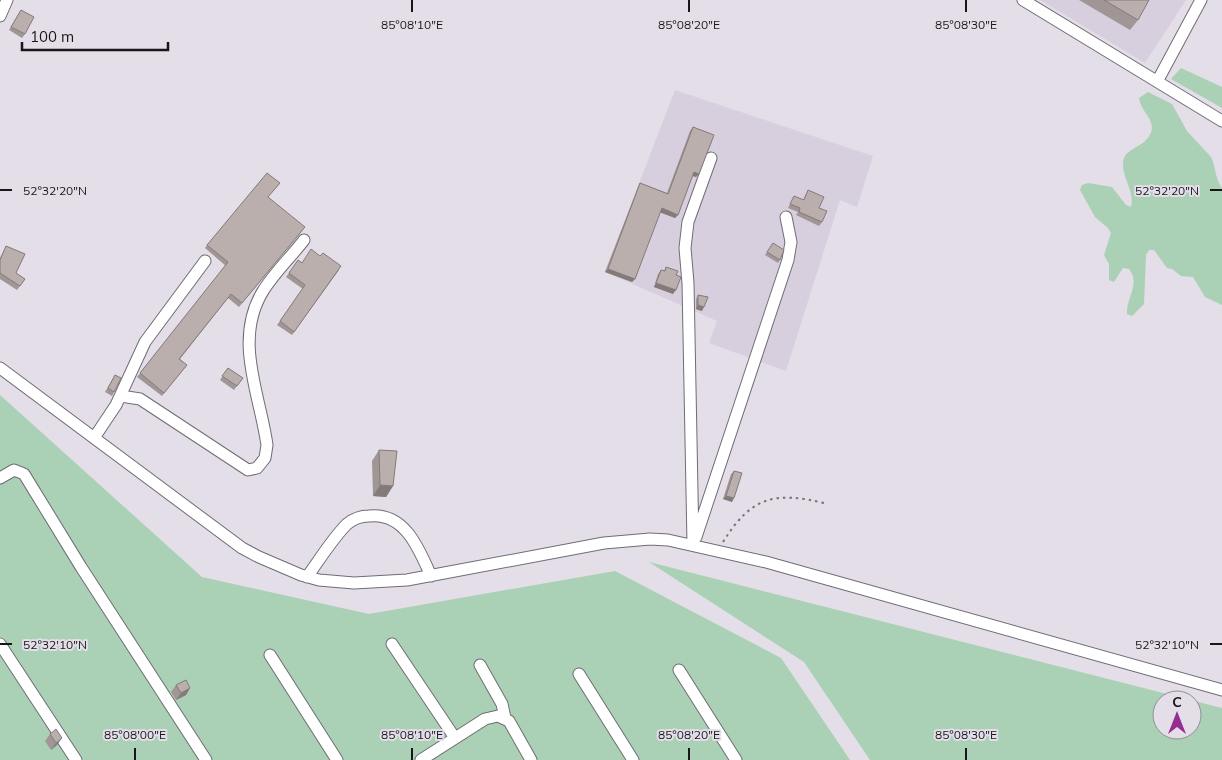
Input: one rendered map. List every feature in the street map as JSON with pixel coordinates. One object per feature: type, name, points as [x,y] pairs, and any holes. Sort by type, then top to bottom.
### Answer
[{"type":"street","points":[[0,16],[8,0]]},
{"type":"street","points":[[1022,0],[1222,120]]},
{"type":"street","points":[[1158,80],[1201,0]]},
{"type":"street","points":[[693,544],[688,283],[685,248],[688,222],[711,158]]},
{"type":"street","points":[[693,544],[788,260],[791,242],[786,217]]},
{"type":"street","points":[[121,396],[140,399],[248,470],[257,468],[265,458],[267,445],[249,354],[250,321],[254,307],[263,290],[304,240]]},
{"type":"street","points":[[94,438],[121,396],[145,342],[205,261]]},
{"type":"street","points":[[0,368],[242,548],[279,567],[307,577],[354,584],[431,576],[628,540],[650,538],[693,544],[718,550],[1222,690]]},
{"type":"street","points":[[0,478],[14,470],[24,474],[81,567],[206,760]]},
{"type":"street","points":[[307,577],[348,524],[359,517],[374,515],[389,519],[407,531],[431,576]]},
{"type":"street","points":[[0,644],[76,760]]},
{"type":"street","points":[[392,644],[455,738]]},
{"type":"street","points":[[270,655],[337,760]]},
{"type":"street","points":[[480,665],[502,704],[505,718]]},
{"type":"street","points":[[679,670],[736,760]]},
{"type":"street","points":[[578,674],[633,760]]},
{"type":"street","points":[[426,759],[455,738],[493,716],[505,718],[512,724],[531,760]]},
{"type":"path","points":[[718,550],[735,523],[761,501],[794,496],[824,503]]},
{"type":"shaded area","points":[[1040,0],[1186,0],[1145,63]]},
{"type":"shaded area","points":[[675,90],[873,156],[857,207],[840,200],[786,371],[709,343],[717,321],[605,272]]},
{"type":"green space","points":[[1181,68],[1222,87],[1222,108],[1171,79]]},
{"type":"green space","points":[[1148,92],[1172,104],[1187,131],[1211,157],[1222,188],[1222,305],[1205,297],[1193,277],[1181,276],[1172,269],[1167,268],[1154,250],[1149,250],[1146,255],[1144,304],[1132,316],[1127,314],[1134,280],[1129,269],[1123,268],[1114,282],[1109,280],[1109,264],[1104,255],[1111,233],[1095,217],[1080,190],[1082,185],[1088,183],[1112,187],[1126,205],[1131,207],[1131,195],[1124,174],[1123,163],[1126,155],[1144,142],[1151,133],[1151,123],[1140,104],[1139,98]]},
{"type":"green space","points":[[0,395],[202,577],[369,614],[615,571],[781,658],[850,760],[0,760]]},
{"type":"green space","points":[[649,562],[1152,690],[1152,740],[1202,740],[1202,703],[1222,708],[1222,760],[870,760],[804,662]]},
{"type":"building","points":[[1104,0],[1149,0],[1138,20]]},
{"type":"building","points":[[21,10],[34,17],[25,34],[11,27]]},
{"type":"building","points":[[693,127],[714,135],[699,174],[694,172],[678,215],[662,208],[635,279],[608,269],[640,183],[668,194]]},
{"type":"building","points":[[267,173],[280,183],[268,197],[305,227],[242,303],[231,294],[179,359],[187,365],[164,393],[140,373],[228,262],[207,245]]},
{"type":"building","points":[[808,190],[824,197],[819,208],[827,211],[822,222],[799,212],[800,208],[790,204],[794,196],[804,200]]},
{"type":"building","points":[[773,243],[784,250],[780,260],[767,252]]},
{"type":"building","points":[[6,246],[25,254],[16,273],[25,279],[20,286],[0,273],[0,260]]},
{"type":"building","points":[[311,249],[320,256],[323,253],[341,266],[294,332],[280,321],[305,285],[289,273],[298,260],[302,263]]},
{"type":"building","points":[[666,267],[678,271],[676,275],[681,277],[676,290],[656,283],[661,270],[665,271]]},
{"type":"building","points":[[698,295],[708,297],[704,307],[698,305]]},
{"type":"building","points":[[228,368],[243,378],[237,386],[222,376]]},
{"type":"building","points":[[115,375],[121,378],[114,392],[108,388]]},
{"type":"building","points":[[379,450],[397,451],[393,486],[380,485]]},
{"type":"building","points":[[734,471],[742,473],[734,498],[726,496]]},
{"type":"building","points":[[186,680],[190,688],[181,693],[176,685]]},
{"type":"building","points":[[56,729],[62,738],[56,743],[50,734]]}]
